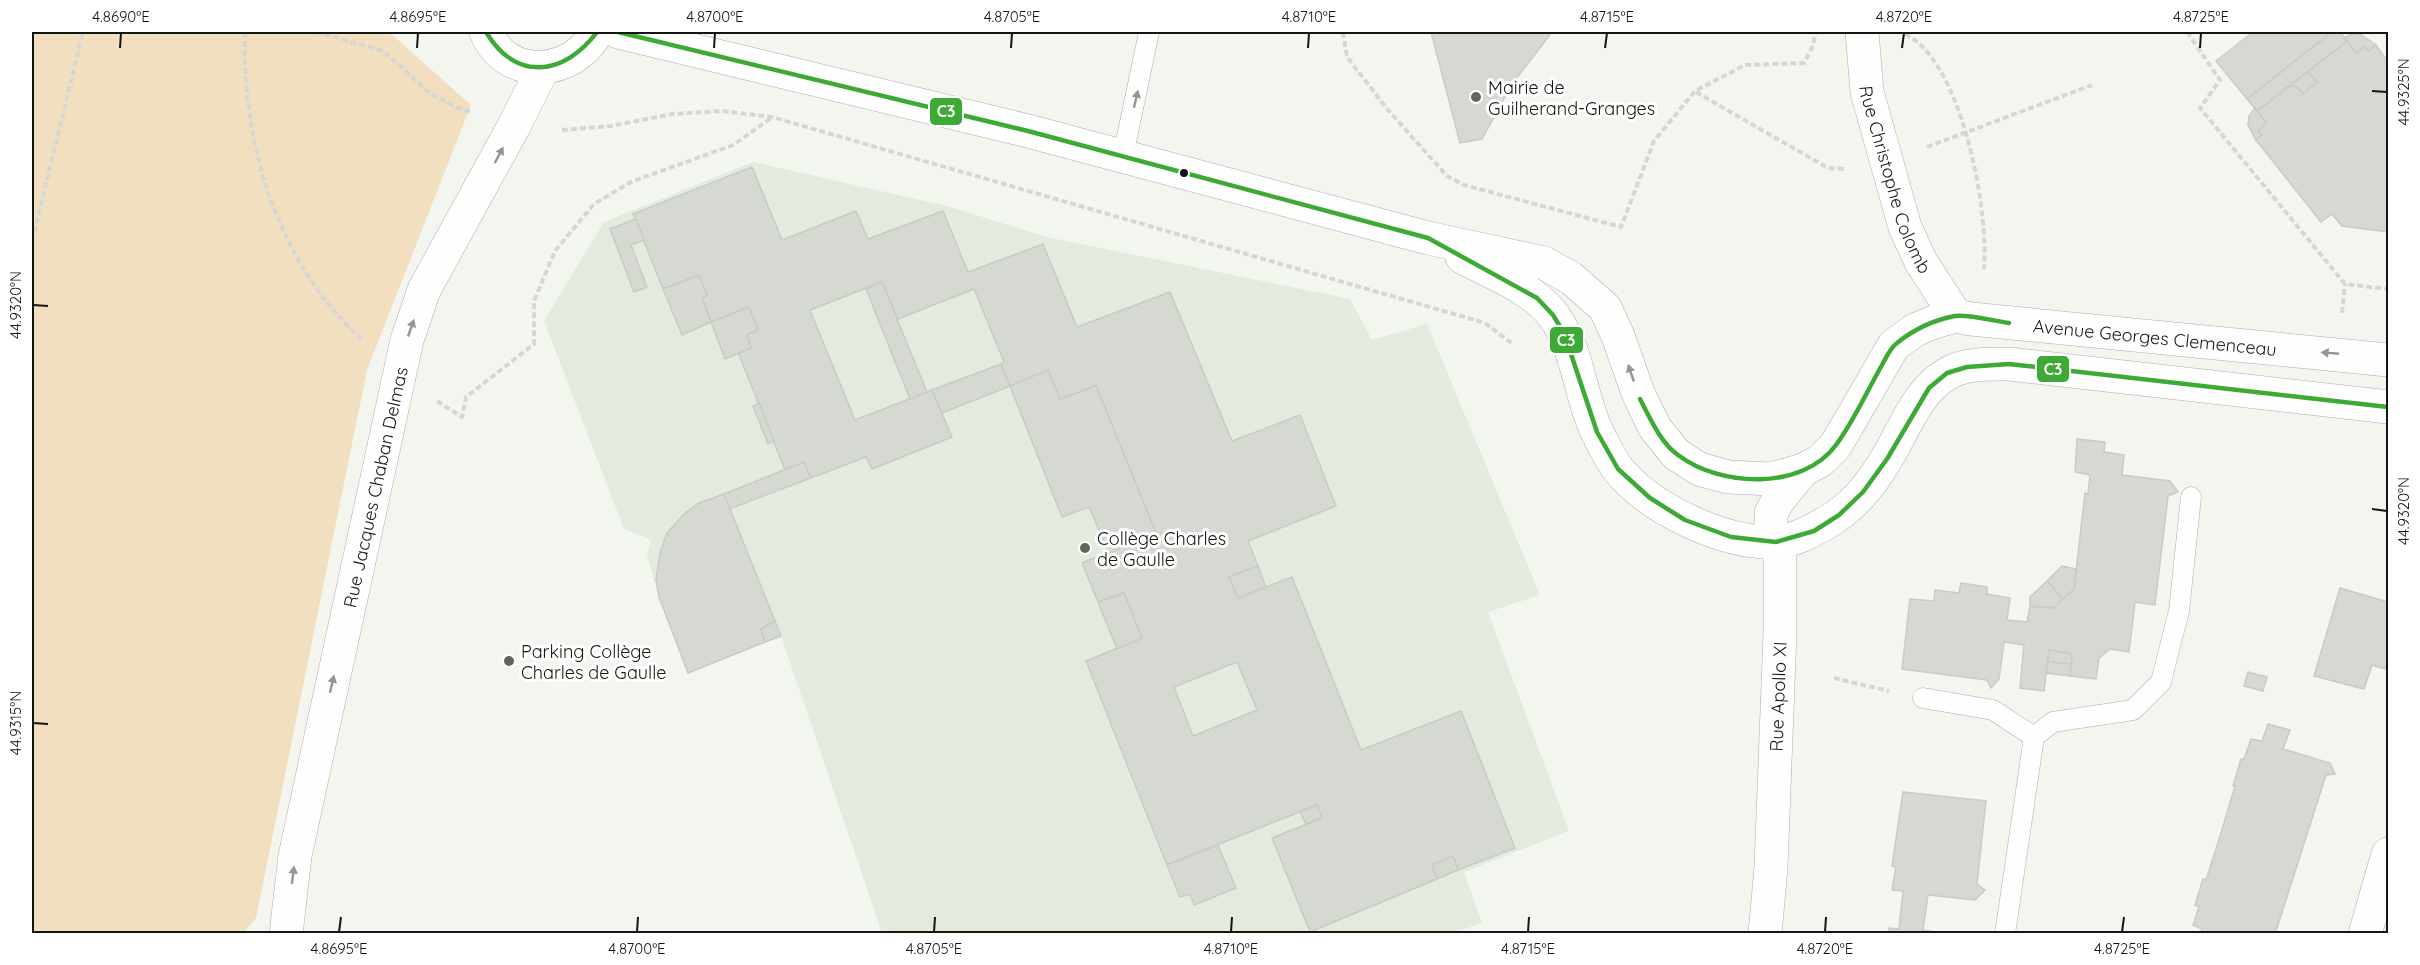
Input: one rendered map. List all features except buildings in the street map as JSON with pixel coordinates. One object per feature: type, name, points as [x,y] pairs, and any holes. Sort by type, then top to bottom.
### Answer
[{"type":"street","points":[[486,32],[501,53],[520,64],[543,68],[561,65],[578,56],[597,32]]},
{"type":"street","name":"Avenue Georges Clemenceau","points":[[618,32],[1123,156],[1428,238],[1544,263],[1571,278],[1605,308],[1618,336],[1638,393],[1655,428],[1676,454],[1699,469],[1728,477],[1772,478],[1803,470],[1820,461],[1836,445],[1894,345],[1915,330],[1956,316],[1971,320],[2388,360]]},
{"type":"street","name":"Rue Christophe Colomb","points":[[1862,32],[1867,92],[1905,228],[1921,261],[1956,316]]},
{"type":"street","name":"Rue Jacques Chaban Delmas","points":[[286,933],[296,856],[407,340],[424,290],[514,126],[543,68]]},
{"type":"street","name":"Avenue Georges Clemenceau","points":[[1428,238],[1537,298],[1553,315],[1564,333],[1597,432],[1618,469],[1650,498],[1685,520],[1731,537],[1776,543],[1814,531],[1839,515],[1863,492],[1887,459],[1929,388],[1947,373],[1967,367],[2009,364],[2388,407]]},
{"type":"street","name":"Rue Apollo XI","points":[[1765,933],[1771,867],[1780,633],[1780,558],[1771,528],[1772,513],[1777,502],[1803,470]]},
{"type":"street","points":[[2365,933],[2388,854]]},
{"type":"lane","points":[[1123,156],[1149,32]]},
{"type":"lane","points":[[2005,933],[2034,737],[2053,722],[2133,710],[2162,682],[2180,611],[2191,497]]},
{"type":"lane","points":[[1923,698],[1993,710],[2034,737]]},
{"type":"path","points":[[32,241],[83,32]]},
{"type":"path","points":[[246,32],[244,65],[256,149],[275,213],[307,274],[343,322],[399,374],[462,417],[466,397],[534,344],[534,301],[555,251],[594,204],[631,182],[733,145],[772,117]]},
{"type":"path","points":[[316,32],[383,51],[431,93],[458,108],[514,126],[558,130],[611,126],[672,114],[722,111],[772,117],[1485,323],[1513,344]]},
{"type":"path","points":[[1343,32],[1347,57],[1388,110],[1447,176],[1464,185],[1621,227],[1654,141],[1695,91],[1745,65],[1804,63],[1812,48],[1816,32]]},
{"type":"path","points":[[1900,32],[1918,40],[1932,55],[1966,133],[1978,181],[1985,251],[1984,269]]},
{"type":"path","points":[[2187,32],[2220,80],[2200,108],[2345,284],[2388,289]]},
{"type":"path","points":[[1925,148],[2092,85]]},
{"type":"path","points":[[1695,91],[1828,168],[1849,169]]},
{"type":"path","points":[[2342,317],[2345,284]]},
{"type":"path","points":[[1834,678],[1923,698]]},
{"type":"shaded area","points":[[32,32],[389,32],[471,105],[367,370],[256,918],[243,933],[32,933]]},
{"type":"shaded area","name":"Collège Charles de Gaulle","points":[[753,162],[947,206],[1047,237],[1350,299],[1372,340],[1427,324],[1540,595],[1488,612],[1569,831],[1464,872],[1482,923],[1453,933],[882,933],[781,636],[688,673],[659,597],[647,556],[651,540],[624,529],[544,321],[604,222]]},
{"type":"transit line","name":"C3","points":[[486,32],[498,48],[511,59],[526,66],[540,67],[555,65],[570,58],[597,32]]},
{"type":"transit line","name":"C3","points":[[618,32],[1028,131],[1428,238],[1537,298],[1553,315],[1564,333],[1597,432],[1618,469],[1650,498],[1685,520],[1731,537],[1776,542],[1814,531],[1839,515],[1863,492],[1887,459],[1929,388],[1947,373],[1967,367],[2009,364],[2388,407]]},
{"type":"transit line","name":"C3","points":[[1640,399],[1666,443],[1678,455],[1695,466],[1737,478],[1782,477],[1803,470],[1821,460],[1836,445],[1855,416],[1888,353],[1903,338],[1932,323],[1955,316],[2009,323]]},
{"type":"place","name":"Mairie de Guilherand-Granges","points":[[1476,97]]},
{"type":"place","name":"Collège Charles de Gaulle","points":[[1085,548]]},
{"type":"place","name":"Parking Collège Charles de Gaulle","points":[[509,661]]}]
